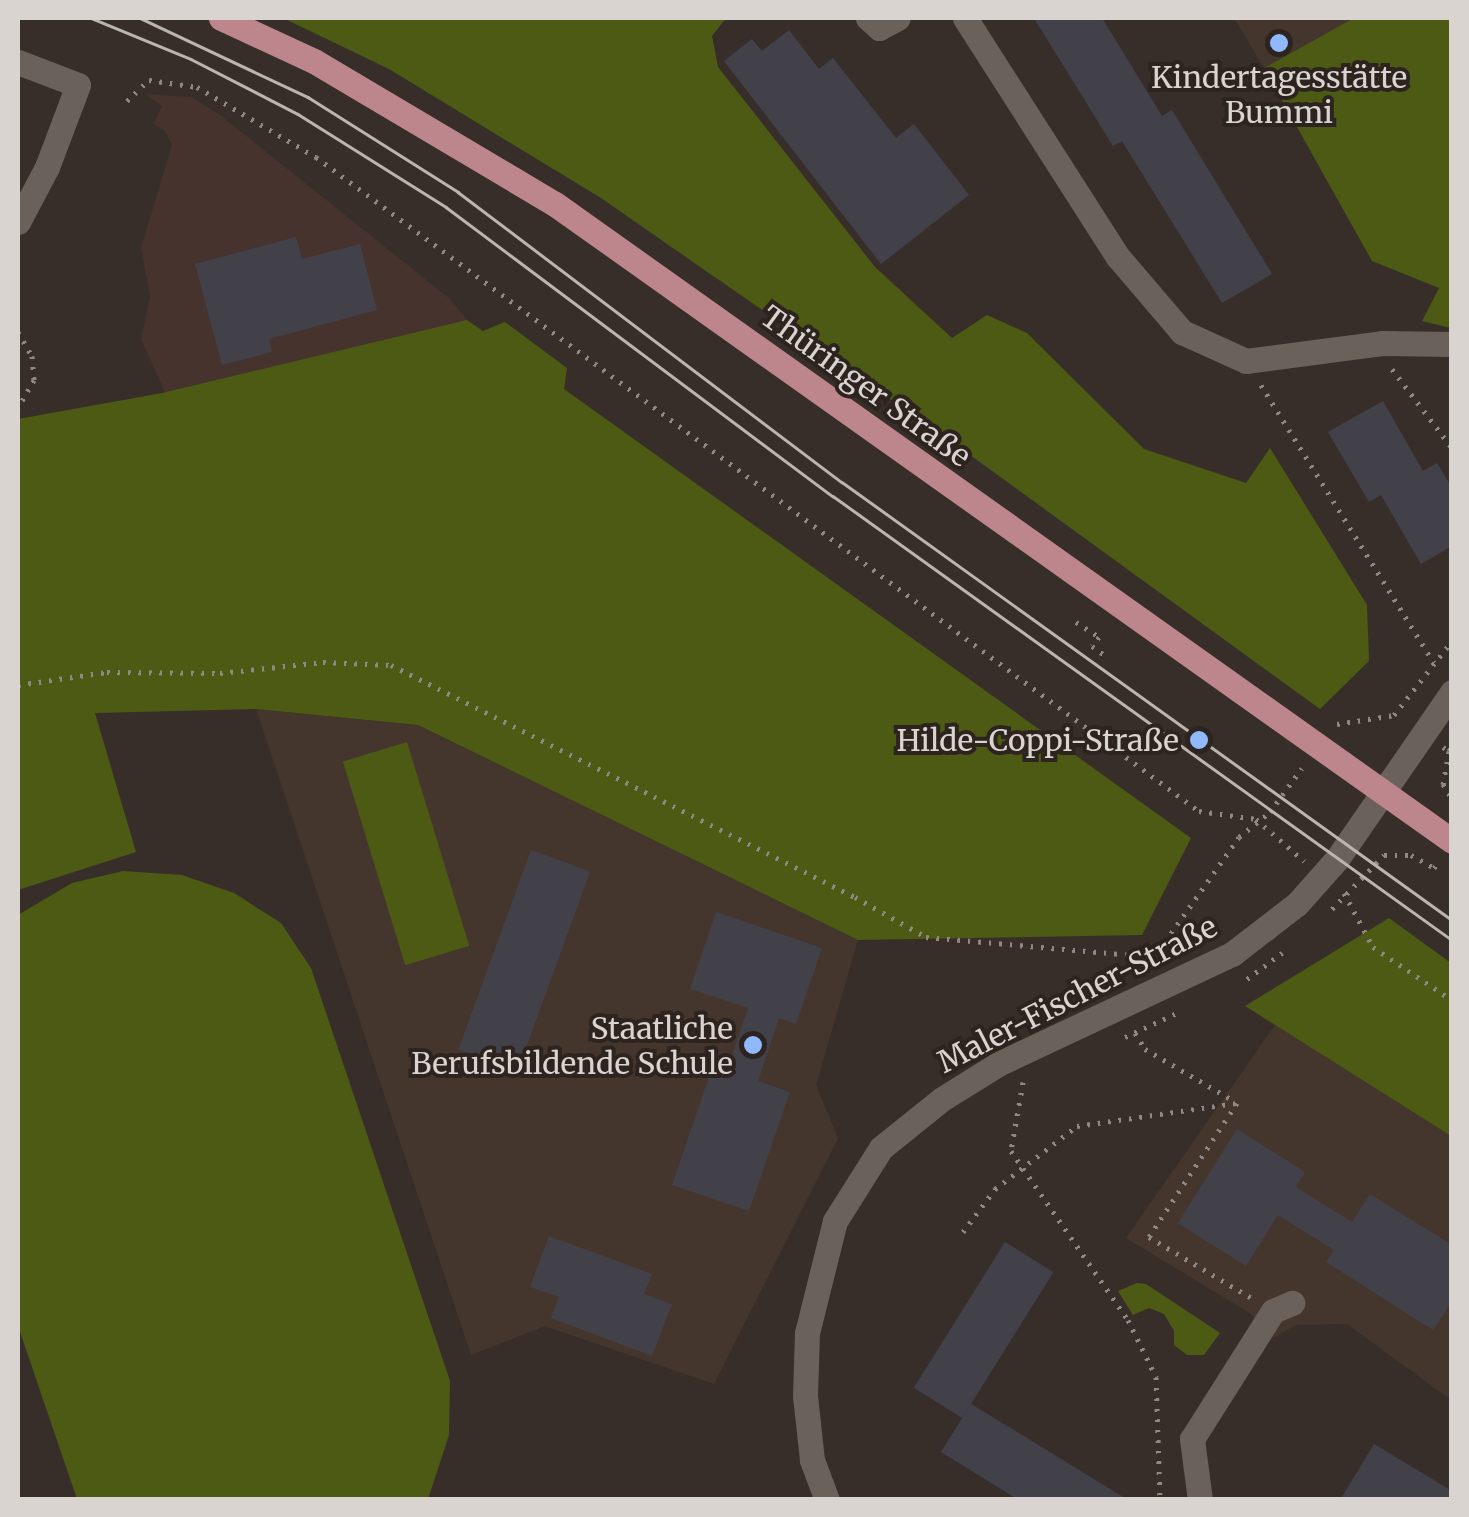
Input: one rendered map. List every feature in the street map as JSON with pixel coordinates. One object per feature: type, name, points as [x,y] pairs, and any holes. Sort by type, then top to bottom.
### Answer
[{"type":"main road","name":"Thüringer Straße","points":[[221,18],[314,60],[555,204],[1382,794],[1447,848]]},
{"type":"street","points":[[868,18],[880,28],[898,18]]},
{"type":"street","points":[[965,18],[1118,257],[1182,332],[1246,361],[1382,343],[1452,344]]},
{"type":"street","points":[[18,62],[78,84],[48,167],[18,222]]},
{"type":"street","points":[[1382,794],[1452,692]]},
{"type":"street","name":"Maler-Fischer-Straße","points":[[827,1500],[810,1444],[805,1396],[807,1333],[835,1221],[881,1148],[942,1100],[998,1064],[1232,954],[1323,878],[1382,794]]},
{"type":"street","points":[[1200,1500],[1192,1439],[1283,1307]]},
{"type":"path","points":[[127,101],[150,80],[197,88],[316,157],[1199,811],[1256,820],[1347,896],[1374,947],[1452,1000]]},
{"type":"path","points":[[18,332],[32,356],[34,380],[18,408]]},
{"type":"path","points":[[1386,360],[1452,448]]},
{"type":"path","points":[[1246,361],[1434,663]]},
{"type":"path","points":[[1076,622],[1099,637],[1092,646],[1106,656]]},
{"type":"path","points":[[1156,989],[1153,957],[1256,820],[1270,812],[1316,748],[1337,724],[1394,715],[1452,641]]},
{"type":"path","points":[[18,685],[107,672],[220,673],[324,662],[391,665],[855,896],[926,937],[1153,957]]},
{"type":"path","points":[[1452,750],[1442,784],[1452,799]]},
{"type":"path","points":[[1318,922],[1384,854],[1411,855],[1434,868],[1447,848]]},
{"type":"path","points":[[1241,982],[1259,974],[1288,948]]},
{"type":"path","points":[[1117,1040],[1188,1008]]},
{"type":"path","points":[[1136,1033],[1145,1049],[1237,1103]]},
{"type":"path","points":[[1025,1072],[1012,1151],[1128,1320],[1156,1377],[1160,1500]]},
{"type":"path","points":[[963,1232],[996,1189],[1078,1126],[1237,1103]]},
{"type":"path","points":[[1237,1103],[1149,1237],[1283,1307]]},
{"type":"shaded area","name":"Kindertagesstätte Bummi","points":[[1234,18],[1354,18],[1264,68]]},
{"type":"shaded area","points":[[145,94],[191,97],[220,115],[450,299],[467,320],[468,344],[184,434],[141,339],[150,296],[141,248],[172,145],[164,130],[153,124],[162,106]]},
{"type":"shaded area","points":[[256,709],[417,725],[858,940],[816,1085],[838,1138],[714,1384],[545,1326],[471,1355]]},
{"type":"shaded area","points":[[1275,1025],[1451,1136],[1451,1400],[1347,1324],[1296,1325],[1271,1339],[1251,1314],[1126,1238]]},
{"type":"green space","points":[[283,18],[726,18],[712,36],[718,67],[875,267],[952,338],[987,315],[1027,333],[1144,449],[1246,483],[1270,448],[1367,605],[1369,661],[1320,709],[959,447],[601,198],[389,69]]},
{"type":"green space","points":[[1354,18],[1451,18],[1451,328],[1422,321],[1439,288],[1372,261],[1264,68]]},
{"type":"green space","points":[[467,320],[483,331],[505,322],[567,368],[564,389],[1191,838],[1142,935],[858,940],[418,725],[256,709],[95,713],[136,852],[18,890],[18,419],[162,393]]},
{"type":"green space","points":[[407,742],[469,946],[405,965],[343,762]]},
{"type":"green space","points":[[123,871],[182,875],[234,893],[281,923],[311,968],[450,1381],[449,1435],[428,1499],[77,1499],[18,1326],[18,915],[72,883]]},
{"type":"green space","points":[[1389,918],[1451,963],[1451,1136],[1245,1006]]},
{"type":"green space","points":[[1137,1283],[1146,1284],[1220,1333],[1204,1355],[1187,1355],[1174,1345],[1174,1331],[1164,1314],[1149,1308],[1133,1315],[1118,1291]]},
{"type":"building","points":[[1034,18],[1102,18],[1162,116],[1172,110],[1272,274],[1222,303],[1122,141],[1113,146]]},
{"type":"building","points":[[789,30],[819,69],[833,58],[896,138],[914,124],[969,195],[881,264],[724,61],[752,39],[762,51]]},
{"type":"building","points":[[296,237],[302,259],[360,244],[377,310],[269,339],[272,352],[222,365],[195,264]]},
{"type":"building","points":[[1383,401],[1423,471],[1437,463],[1452,488],[1452,546],[1421,564],[1381,495],[1369,502],[1328,432]]},
{"type":"building","points":[[531,850],[590,872],[518,1071],[458,1049]]},
{"type":"building","name":"Staatliche Berufsbildende Schule","points":[[716,912],[822,948],[796,1024],[779,1018],[758,1081],[790,1092],[749,1211],[672,1185],[713,1065],[727,1070],[748,1008],[690,989]]},
{"type":"building","points":[[1237,1129],[1305,1172],[1296,1187],[1352,1222],[1370,1194],[1452,1245],[1452,1301],[1433,1330],[1326,1262],[1334,1250],[1278,1215],[1246,1266],[1178,1223]]},
{"type":"building","points":[[549,1236],[652,1274],[644,1294],[672,1304],[652,1356],[551,1318],[559,1297],[530,1287]]},
{"type":"building","points":[[1005,1242],[1053,1272],[962,1418],[914,1388]]},
{"type":"building","points":[[971,1404],[1128,1500],[1019,1500],[941,1452]]},
{"type":"building","points":[[1374,1444],[1452,1491],[1452,1500],[1340,1500]]},
{"type":"tram line","points":[[91,18],[191,59],[298,114],[446,207],[833,496],[1452,940]]},
{"type":"tram line","points":[[140,18],[308,97],[458,192],[842,482],[1452,920]]},
{"type":"place","name":"Kindertagesstätte Bummi","points":[[1279,43]]},
{"type":"place","name":"Hilde-Coppi-Straße","points":[[1199,740]]},
{"type":"place","name":"Staatliche Berufsbildende Schule","points":[[753,1045]]}]
